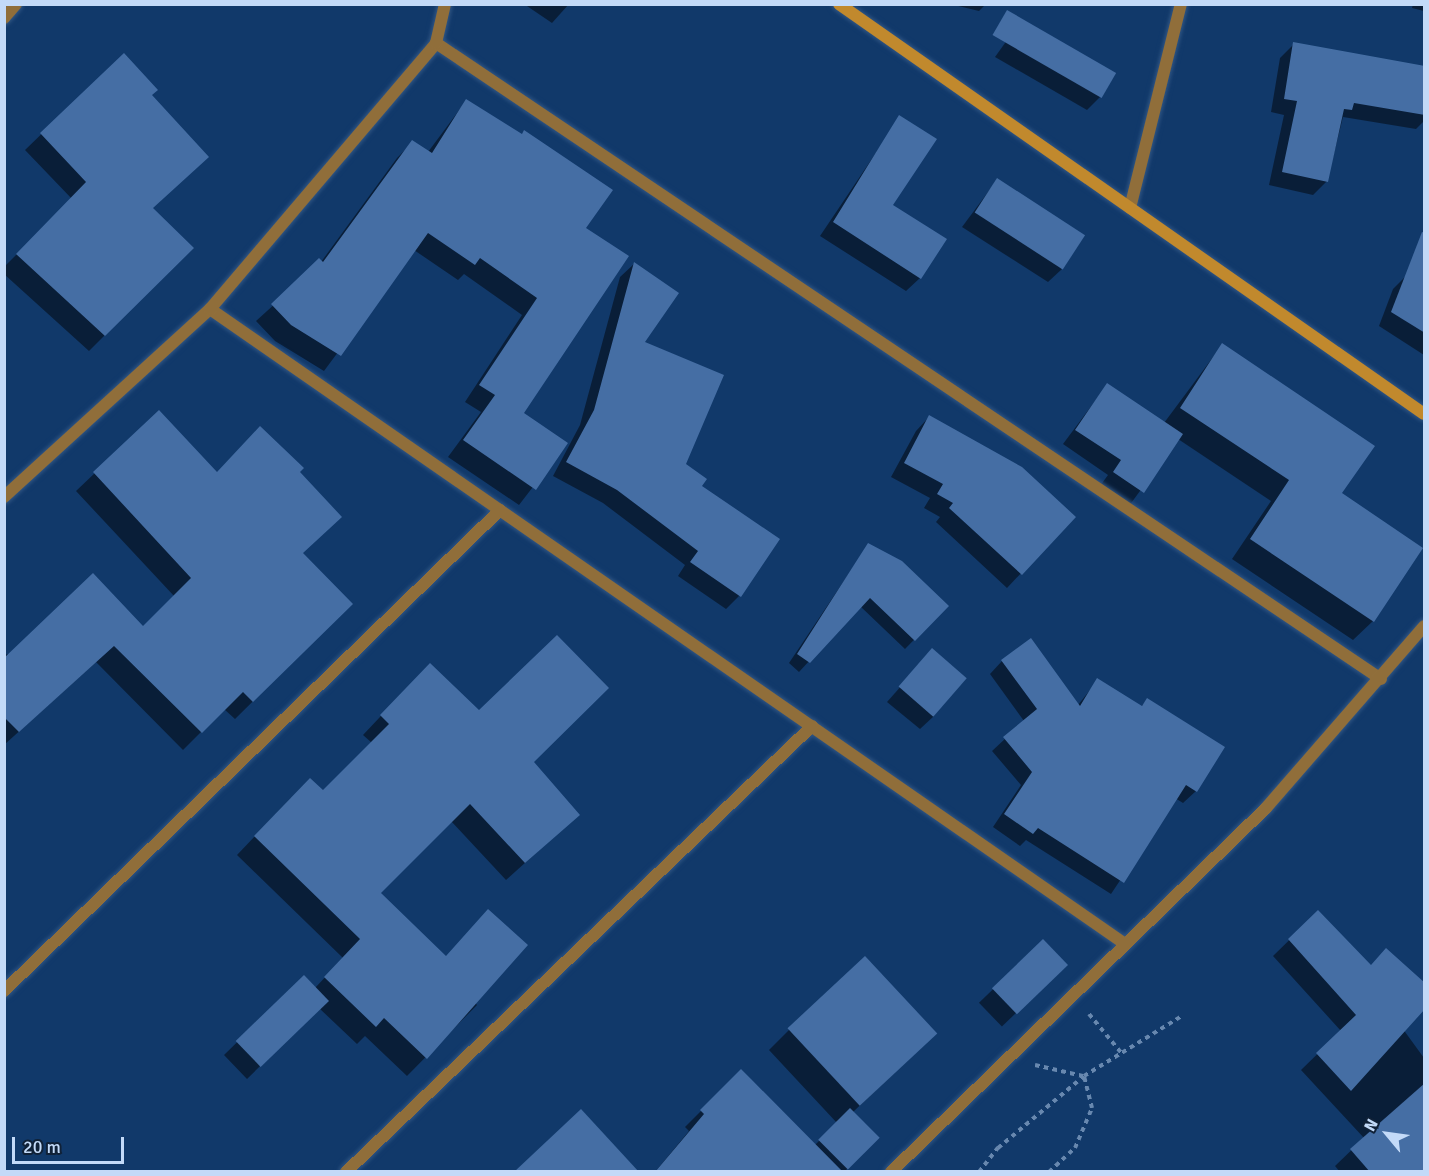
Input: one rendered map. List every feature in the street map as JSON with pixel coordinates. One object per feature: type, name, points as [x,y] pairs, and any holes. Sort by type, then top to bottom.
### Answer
[{"type":"street","points":[[4,18],[16,4]]},
{"type":"street","points":[[4,497],[210,309],[436,43],[445,4]]},
{"type":"street","points":[[839,4],[1425,414]]},
{"type":"street","points":[[1130,208],[1181,4]]},
{"type":"street","points":[[436,43],[1381,679]]},
{"type":"street","points":[[210,309],[1125,944]]},
{"type":"street","points":[[4,991],[500,510]]},
{"type":"street","points":[[891,1172],[1075,997],[1125,944],[1266,808],[1425,626]]},
{"type":"street","points":[[346,1172],[812,726]]},
{"type":"path","points":[[1075,997],[1123,1055]]},
{"type":"path","points":[[979,1172],[998,1148],[1084,1076],[1123,1055],[1182,1016]]},
{"type":"path","points":[[1015,1054],[1041,1069],[1084,1076]]},
{"type":"path","points":[[1049,1172],[1075,1148],[1092,1108],[1084,1076]]},
{"type":"building","points":[[1007,10],[1116,73],[1102,98],[992,35]]},
{"type":"building","points":[[1293,42],[1425,66],[1425,115],[1354,103],[1352,110],[1344,109],[1328,182],[1282,172],[1297,101],[1284,99]]},
{"type":"building","points":[[124,53],[158,90],[152,95],[209,157],[153,208],[194,248],[105,336],[16,254],[86,182],[40,133]]},
{"type":"building","points":[[466,99],[522,134],[524,130],[613,190],[586,228],[629,256],[524,413],[568,443],[536,490],[463,440],[495,395],[479,385],[537,298],[480,258],[475,265],[428,233],[341,356],[291,325],[271,304],[319,258],[323,262],[412,140],[432,153]]},
{"type":"building","points":[[899,115],[937,139],[893,205],[947,239],[921,279],[833,222]]},
{"type":"building","points":[[997,178],[1085,235],[1063,270],[975,212]]},
{"type":"building","points":[[1422,232],[1425,233],[1425,333],[1391,312]]},
{"type":"building","points":[[634,262],[679,293],[645,342],[724,375],[686,464],[707,479],[702,486],[780,539],[741,597],[690,562],[698,551],[617,490],[566,462],[594,410]]},
{"type":"building","points":[[1222,343],[1375,446],[1342,493],[1423,548],[1374,622],[1250,539],[1289,480],[1180,408]]},
{"type":"building","points":[[1107,383],[1183,434],[1144,493],[1113,472],[1121,460],[1075,430]]},
{"type":"building","points":[[159,410],[217,472],[260,426],[304,468],[300,472],[342,517],[303,553],[353,604],[253,702],[243,692],[202,733],[114,646],[19,732],[4,717],[4,658],[93,573],[143,626],[191,578],[93,472]]},
{"type":"building","points":[[929,415],[1022,467],[1076,517],[1022,575],[949,508],[953,503],[937,494],[943,484],[904,463]]},
{"type":"building","points":[[868,543],[902,561],[949,606],[915,641],[870,598],[810,663],[797,654]]},
{"type":"building","points":[[557,635],[609,688],[534,762],[580,815],[525,863],[470,804],[381,893],[446,956],[488,909],[528,945],[427,1059],[384,1018],[376,1027],[324,977],[360,939],[254,836],[310,778],[323,790],[389,724],[380,715],[430,663],[479,710]]},
{"type":"building","points":[[1031,638],[1080,706],[1097,678],[1142,706],[1147,698],[1225,747],[1197,792],[1186,785],[1124,883],[1038,828],[1033,834],[1004,814],[1032,772],[1003,737],[1037,709],[1001,660]]},
{"type":"building","points":[[932,648],[967,678],[933,717],[899,686]]},
{"type":"building","points":[[1318,910],[1371,965],[1386,948],[1425,983],[1425,1009],[1351,1091],[1316,1053],[1356,1015],[1288,939]]},
{"type":"building","points":[[1043,939],[1068,965],[1017,1014],[992,988]]},
{"type":"building","points":[[865,956],[937,1034],[860,1106],[787,1028]]},
{"type":"building","points":[[304,975],[329,1001],[261,1067],[236,1041]]},
{"type":"building","points":[[741,1069],[843,1172],[655,1172],[704,1114],[700,1110]]},
{"type":"building","points":[[1425,1083],[1425,1172],[1370,1172],[1350,1149]]},
{"type":"building","points":[[850,1108],[880,1138],[848,1170],[818,1140]]},
{"type":"building","points":[[581,1109],[639,1172],[514,1172]]}]
